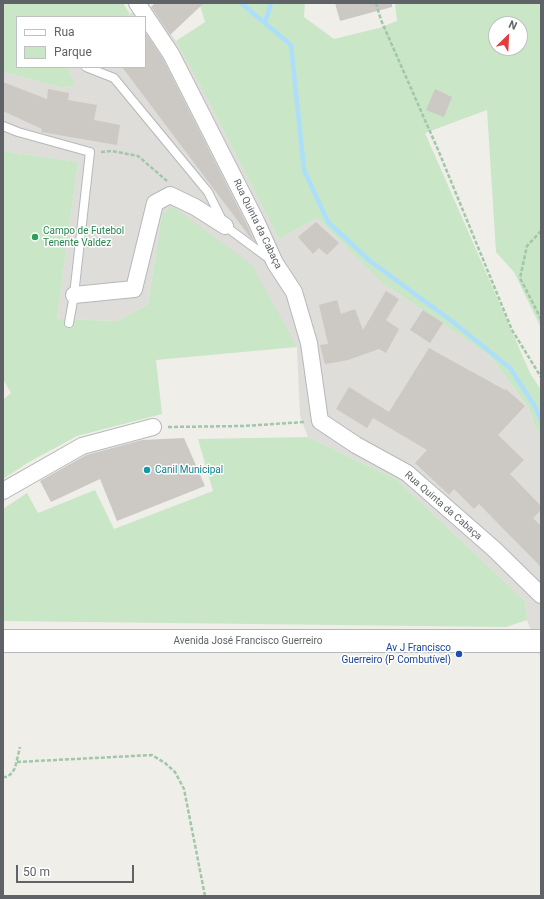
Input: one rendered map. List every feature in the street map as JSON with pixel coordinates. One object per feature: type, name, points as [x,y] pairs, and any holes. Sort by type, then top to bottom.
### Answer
[{"type":"main road","name":"Avenida José Francisco Guerreiro","points":[[3,641],[541,641]]},
{"type":"street","name":"Rua Quinta da Cabaça","points":[[137,3],[146,16]]},
{"type":"street","name":"Rua Quinta da Cabaça","points":[[146,16],[171,54],[256,221],[274,263],[294,292],[309,343],[320,421],[356,446],[407,473],[494,549],[541,595]]},
{"type":"street","points":[[74,295],[134,289],[155,203],[170,195],[195,207],[225,226]]},
{"type":"street","points":[[3,491],[82,446],[153,427]]},
{"type":"lane","points":[[89,68],[114,78],[208,192],[225,226],[274,263]]},
{"type":"lane","points":[[3,126],[90,152],[74,295],[69,323]]},
{"type":"path","points":[[376,3],[381,20],[439,152],[512,330],[541,377]]},
{"type":"path","points":[[90,152],[112,151],[138,156],[172,185],[183,201]]},
{"type":"path","points":[[541,232],[527,246],[520,278],[541,319]]},
{"type":"path","points":[[153,427],[243,426],[320,421]]},
{"type":"path","points":[[3,777],[7,777],[12,773],[17,762],[20,747]]},
{"type":"path","points":[[17,762],[152,755],[164,763],[175,772],[184,789],[204,896]]},
{"type":"shaded area","points":[[144,3],[147,3],[176,41],[279,239],[317,218],[381,282],[490,356],[528,407],[541,442],[541,659],[527,620],[525,601],[396,479],[308,437],[300,416],[297,347],[162,214],[148,304],[118,321],[57,319],[78,162],[3,151],[3,72],[63,88],[76,85],[68,68],[146,68],[146,16],[127,16]]},
{"type":"green space","points":[[3,3],[123,3],[130,14],[127,16],[16,16],[16,68],[68,68],[76,85],[63,88],[3,72]]},
{"type":"green space","points":[[198,3],[305,3],[304,17],[334,39],[379,28],[397,21],[395,3],[541,3],[541,328],[514,272],[496,252],[487,110],[425,133],[530,373],[541,390],[541,442],[528,407],[490,356],[381,282],[317,218],[279,239],[176,41],[205,22]]},
{"type":"green space","points":[[3,151],[78,162],[57,319],[118,321],[148,304],[162,214],[172,206],[252,265],[297,347],[156,360],[162,414],[77,436],[29,462],[3,479],[3,400],[11,393],[3,379]]},
{"type":"green space","points":[[308,437],[396,479],[525,601],[527,620],[506,627],[3,621],[3,509],[27,493],[38,513],[95,490],[114,529],[213,491],[198,439]]},
{"type":"building","points":[[155,3],[204,3],[170,35],[151,7]]},
{"type":"building","points":[[335,3],[392,3],[392,7],[340,21]]},
{"type":"building","points":[[146,34],[163,59],[254,241],[123,68],[146,68]]},
{"type":"building","points":[[3,82],[47,99],[48,89],[69,93],[68,100],[97,105],[94,120],[120,125],[117,145],[41,132],[42,129],[3,111]]},
{"type":"building","points":[[435,89],[452,97],[444,117],[426,110]]},
{"type":"building","points":[[316,222],[339,243],[327,255],[319,248],[313,254],[298,237]]},
{"type":"building","points":[[386,291],[399,299],[386,320],[399,329],[386,353],[379,349],[348,360],[325,364],[320,345],[328,344],[319,305],[337,300],[341,314],[355,309],[363,330]]},
{"type":"building","points":[[423,310],[443,323],[430,343],[410,330]]},
{"type":"building","points":[[429,348],[505,390],[506,389],[525,406],[498,435],[524,460],[510,474],[541,506],[541,510],[533,518],[541,526],[541,567],[479,504],[474,509],[454,489],[449,495],[415,463],[427,450],[373,418],[367,428],[336,409],[349,387],[389,412]]},
{"type":"building","name":"Canil Municipal","points":[[184,438],[205,486],[117,521],[100,479],[51,502],[40,481],[86,455],[142,440]]},
{"type":"waterway","points":[[241,3],[291,45],[304,170],[328,222],[370,261],[453,322],[510,368],[536,408],[541,421]]},
{"type":"waterway","points":[[265,23],[271,3]]},
{"type":"place","name":"Campo de Futebol Tenente Valdez","points":[[35,237]]},
{"type":"place","name":"Canil Municipal","points":[[147,470]]},
{"type":"place","name":"Av J Francisco Guerreiro (P Combutível)","points":[[459,654]]}]
